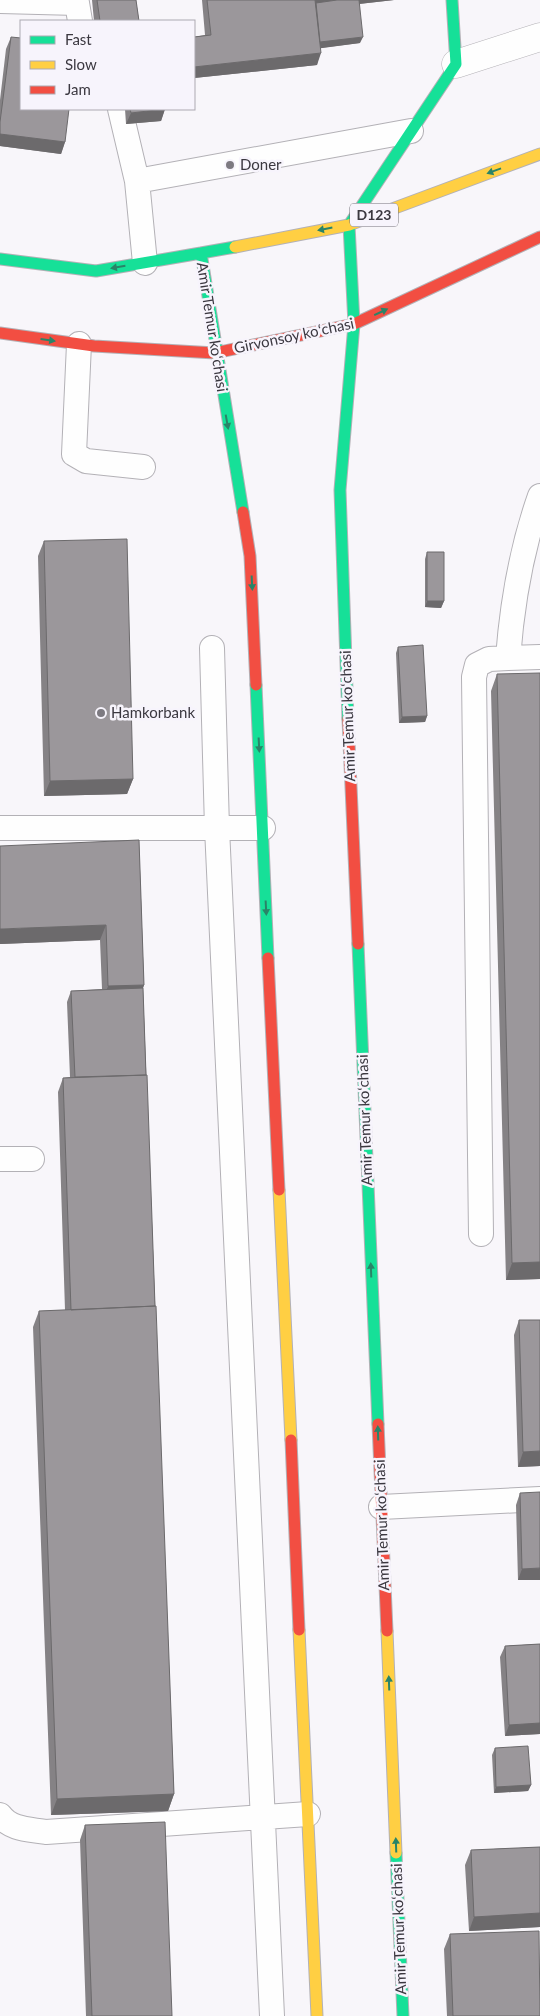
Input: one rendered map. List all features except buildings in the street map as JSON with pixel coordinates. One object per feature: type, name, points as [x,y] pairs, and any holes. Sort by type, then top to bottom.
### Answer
[{"type":"main road","points":[[349,225],[456,64],[452,0]]},
{"type":"main road","name":"D123","points":[[201,253],[349,225],[540,154]]},
{"type":"main road","name":"Amir Temur koʻchasi","points":[[349,225],[354,324],[340,490],[403,2016]]},
{"type":"main road","name":"Girvonsoy koʻchasi","points":[[0,333],[79,344],[216,353],[354,324],[540,237]]},
{"type":"main road","points":[[0,259],[96,271],[201,253]]},
{"type":"main road","name":"Amir Temur koʻchasi","points":[[201,253],[250,556],[317,2016]]},
{"type":"street","points":[[456,64],[540,37]]},
{"type":"lane","points":[[0,1],[77,2],[80,20]]},
{"type":"lane","points":[[120,110],[137,181],[145,263]]},
{"type":"lane","points":[[137,181],[411,131]]},
{"type":"lane","points":[[79,344],[74,454],[86,461],[143,466]]},
{"type":"lane","points":[[508,658],[510,630],[529,529],[540,496]]},
{"type":"lane","points":[[212,648],[217,828],[272,2016]]},
{"type":"lane","points":[[481,1234],[474,677],[477,665],[489,659],[540,657]]},
{"type":"lane","points":[[0,828],[263,828]]},
{"type":"lane","points":[[0,1159],[32,1159]]},
{"type":"lane","points":[[382,1507],[540,1499]]},
{"type":"lane","points":[[0,1815],[4,1821],[18,1828],[46,1832],[308,1814]]},
{"type":"traffic: fast","points":[[349,225],[456,64],[452,0]]},
{"type":"traffic: fast","points":[[348,719],[340,490],[354,324],[349,225]]},
{"type":"traffic: fast","points":[[235,247],[201,253],[243,512]]},
{"type":"traffic: fast","points":[[0,259],[96,271],[201,253]]},
{"type":"traffic: fast","points":[[256,685],[268,958]]},
{"type":"traffic: fast","points":[[358,944],[378,1424]]},
{"type":"traffic: fast","points":[[396,1853],[403,2016]]},
{"type":"traffic: slow","points":[[235,247],[349,225],[540,154]]},
{"type":"traffic: slow","points":[[279,1190],[291,1440]]},
{"type":"traffic: slow","points":[[299,1630],[317,2016]]},
{"type":"traffic: slow","points":[[387,1631],[396,1853]]},
{"type":"traffic: jam","points":[[215,353],[354,324],[540,237]]},
{"type":"traffic: jam","points":[[0,333],[94,346],[215,353]]},
{"type":"traffic: jam","points":[[243,512],[250,556],[256,685]]},
{"type":"traffic: jam","points":[[348,719],[358,944]]},
{"type":"traffic: jam","points":[[268,958],[279,1190]]},
{"type":"traffic: jam","points":[[378,1424],[387,1631]]},
{"type":"traffic: jam","points":[[291,1440],[299,1630]]},
{"type":"place","name":"Doner","points":[[230,165]]},
{"type":"place","name":"Hamkorbank","points":[[101,713]]}]
